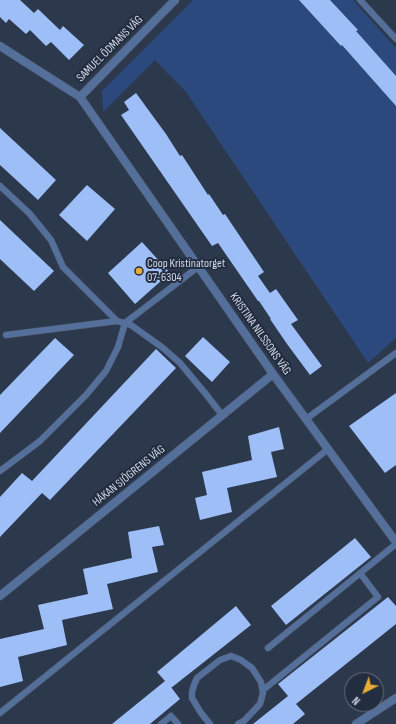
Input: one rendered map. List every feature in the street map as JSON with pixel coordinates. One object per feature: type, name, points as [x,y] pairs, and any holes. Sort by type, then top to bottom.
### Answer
[{"type":"street","name":"SAMUEL ÖDMANS VÄG","points":[[80,97],[175,0]]},
{"type":"street","name":"KRISTINA NILSSONS VÄG","points":[[0,46],[80,97],[273,374],[396,543]]},
{"type":"street","name":"HÅKAN SJÖGRENS VÄG","points":[[0,596],[273,374]]},
{"type":"street","points":[[358,723],[396,698]]},
{"type":"lane","points":[[360,0],[396,40]]},
{"type":"lane","points":[[0,186],[29,214],[51,240],[63,268],[117,321]]},
{"type":"lane","points":[[0,471],[40,441],[86,395],[106,371],[118,347],[125,323],[198,267]]},
{"type":"lane","points":[[6,335],[117,321],[131,325],[163,348],[180,363],[222,415]]},
{"type":"lane","points":[[306,419],[396,353]]},
{"type":"lane","points":[[0,713],[328,449]]},
{"type":"lane","points":[[268,648],[396,543]]},
{"type":"lane","points":[[262,690],[378,597],[360,573]]},
{"type":"lane","points":[[209,724],[196,705],[192,692],[194,684],[197,678],[220,660],[231,656],[241,660],[252,668],[261,682],[263,693],[260,704],[248,717],[238,724]]},
{"type":"lane","points":[[161,724],[171,716],[178,724]]},
{"type":"shaded area","points":[[193,0],[353,0],[396,48],[396,338],[368,363],[186,92],[155,60],[103,112],[102,91]]},
{"type":"building","points":[[0,0],[20,0],[34,13],[38,9],[60,30],[63,26],[84,45],[69,60],[51,42],[46,46],[30,30],[26,34],[9,19],[6,23],[0,17]]},
{"type":"building","points":[[299,0],[330,0],[358,30],[356,31],[396,76],[396,106],[342,45],[341,46]]},
{"type":"building","points":[[136,93],[180,156],[182,155],[208,195],[209,194],[223,215],[225,214],[264,272],[258,276],[270,293],[276,289],[298,320],[291,324],[322,366],[310,375],[218,243],[212,246],[121,115],[129,110],[124,102]]},
{"type":"building","points":[[0,128],[56,180],[38,200],[0,165]]},
{"type":"building","points":[[87,185],[115,209],[87,241],[59,215]]},
{"type":"building","points":[[0,220],[54,271],[34,291],[0,259]]},
{"type":"building","points":[[142,242],[170,273],[135,304],[108,273]]},
{"type":"building","points":[[203,337],[230,362],[212,382],[185,356]]},
{"type":"building","points":[[55,338],[74,355],[0,433],[0,395]]},
{"type":"building","points":[[156,349],[176,368],[50,500],[42,493],[0,537],[0,497],[22,473],[32,481]]},
{"type":"building","points":[[396,393],[396,465],[385,473],[349,426]]},
{"type":"building","points":[[279,427],[284,449],[271,452],[277,477],[227,488],[232,512],[200,520],[195,498],[207,495],[202,472],[252,460],[248,436]]},
{"type":"building","points":[[159,526],[164,545],[152,547],[158,572],[107,584],[113,609],[62,620],[67,645],[18,657],[23,681],[0,687],[0,639],[44,629],[38,605],[88,594],[83,569],[132,558],[128,532]]},
{"type":"building","points":[[355,538],[371,557],[286,625],[271,606]]},
{"type":"building","points":[[388,597],[396,606],[396,624],[296,704],[305,714],[293,724],[253,724],[288,696],[278,684]]},
{"type":"building","points":[[236,606],[251,625],[171,688],[180,699],[150,724],[112,724],[165,681],[157,672]]},
{"type":"place","name":"Coop Kristinatorget 07-6304","points":[[139,271]]}]
